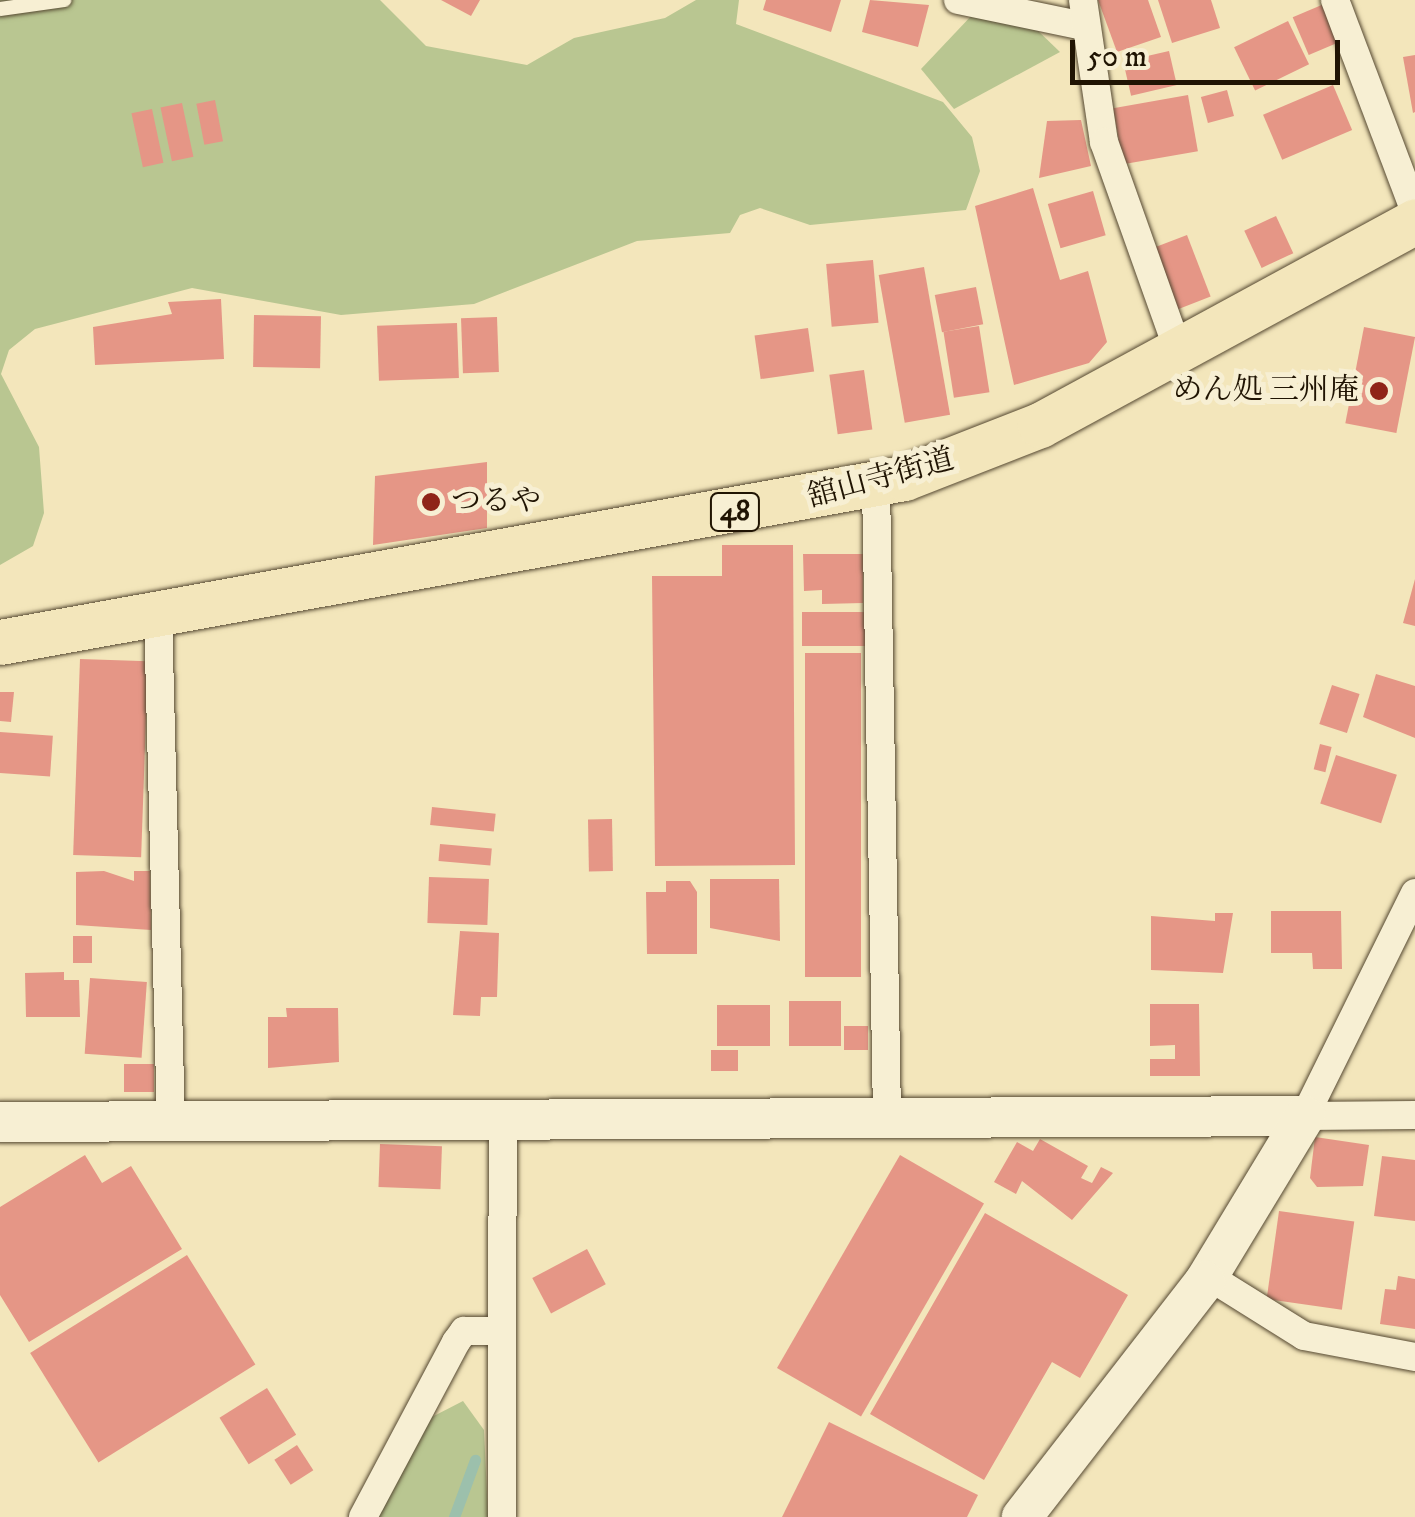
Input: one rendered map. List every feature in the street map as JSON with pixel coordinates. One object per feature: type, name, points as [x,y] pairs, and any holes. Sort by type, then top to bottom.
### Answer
[{"type":"main road","name":"舘山寺街道","points":[[0,642],[876,485],[996,446],[1415,220]]},
{"type":"street","points":[[958,0],[1084,13],[1116,184],[1178,350]]},
{"type":"street","points":[[1335,0],[1415,212]]},
{"type":"street","points":[[876,485],[888,1118]]},
{"type":"street","points":[[158,614],[171,1123]]},
{"type":"street","points":[[1022,1517],[1208,1276],[1305,1116],[1415,892]]},
{"type":"street","points":[[0,1122],[1415,1116]]},
{"type":"street","points":[[502,1121],[502,1517]]},
{"type":"street","points":[[1208,1276],[1304,1336],[1415,1356]]},
{"type":"street","points":[[363,1517],[456,1342],[464,1332],[499,1331]]},
{"type":"lane","points":[[0,9],[64,0]]},
{"type":"green space","points":[[0,0],[380,0],[426,46],[527,65],[574,38],[665,18],[696,0],[739,0],[736,24],[943,102],[972,137],[980,171],[966,210],[810,225],[760,208],[740,215],[730,233],[637,241],[474,304],[341,315],[192,288],[35,329],[9,350],[1,374],[39,447],[44,513],[33,546],[0,565]]},
{"type":"green space","points":[[973,14],[1033,26],[1060,52],[954,109],[921,69]]},
{"type":"green space","points":[[463,1401],[484,1430],[488,1517],[378,1517],[430,1418]]},
{"type":"building","points":[[441,0],[480,0],[471,16]]},
{"type":"building","points":[[766,0],[841,0],[831,32],[763,10]]},
{"type":"building","points":[[870,0],[929,5],[918,47],[862,32]]},
{"type":"building","points":[[1098,0],[1148,0],[1161,37],[1117,52]]},
{"type":"building","points":[[1158,0],[1211,0],[1220,28],[1172,43]]},
{"type":"building","points":[[1324,4],[1340,42],[1309,55],[1293,17]]},
{"type":"building","points":[[1288,21],[1309,64],[1255,90],[1234,47]]},
{"type":"building","points":[[1169,51],[1177,85],[1131,96],[1123,62]]},
{"type":"building","points":[[1415,55],[1415,112],[1413,113],[1403,57]]},
{"type":"building","points":[[1333,85],[1352,130],[1282,160],[1263,115]]},
{"type":"building","points":[[1227,90],[1234,116],[1208,123],[1201,97]]},
{"type":"building","points":[[1188,95],[1198,151],[1123,164],[1113,108]]},
{"type":"building","points":[[215,100],[223,141],[204,145],[196,104]]},
{"type":"building","points":[[182,103],[193,157],[172,161],[160,108]]},
{"type":"building","points":[[152,109],[163,163],[143,167],[131,113]]},
{"type":"building","points":[[1081,120],[1091,166],[1039,178],[1047,121]]},
{"type":"building","points":[[1033,188],[1060,280],[1088,271],[1107,342],[1089,363],[1014,385],[975,206]]},
{"type":"building","points":[[1093,191],[1106,235],[1061,248],[1048,204]]},
{"type":"building","points":[[1276,216],[1293,253],[1262,268],[1244,231]]},
{"type":"building","points":[[1187,235],[1211,297],[1178,309],[1154,248]]},
{"type":"building","points":[[873,260],[878,323],[832,327],[826,264]]},
{"type":"building","points":[[924,267],[950,415],[905,423],[879,275]]},
{"type":"building","points":[[976,287],[983,324],[942,332],[935,295]]},
{"type":"building","points":[[221,299],[224,359],[95,365],[93,327],[172,314],[168,302]]},
{"type":"building","points":[[254,315],[321,316],[320,368],[253,367]]},
{"type":"building","points":[[497,317],[499,372],[463,373],[461,318]]},
{"type":"building","points":[[457,323],[459,378],[379,381],[377,326]]},
{"type":"building","points":[[979,326],[989,392],[954,398],[943,332]]},
{"type":"building","name":"めん処 三州庵","points":[[1364,327],[1415,337],[1396,433],[1345,423]]},
{"type":"building","points":[[808,328],[814,372],[761,379],[755,336]]},
{"type":"building","points":[[864,370],[872,429],[838,434],[829,375]]},
{"type":"building","name":"つるや","points":[[487,462],[487,528],[373,545],[375,476]]},
{"type":"building","points":[[722,545],[793,545],[795,865],[655,866],[652,576],[722,576]]},
{"type":"building","points":[[803,554],[863,554],[863,603],[822,604],[822,590],[804,591]]},
{"type":"building","points":[[1415,579],[1415,626],[1403,623]]},
{"type":"building","points":[[802,612],[865,612],[865,646],[802,646]]},
{"type":"building","points":[[805,653],[861,653],[861,977],[805,977]]},
{"type":"building","points":[[80,659],[148,661],[141,857],[73,855]]},
{"type":"building","points":[[1376,674],[1415,686],[1415,738],[1363,717]]},
{"type":"building","points":[[1332,685],[1360,694],[1347,733],[1319,724]]},
{"type":"building","points":[[0,692],[14,692],[11,722],[0,721]]},
{"type":"building","points":[[0,732],[53,736],[50,777],[0,773]]},
{"type":"building","points":[[1320,744],[1332,747],[1325,772],[1314,769]]},
{"type":"building","points":[[1336,755],[1397,775],[1381,823],[1320,804]]},
{"type":"building","points":[[432,807],[496,814],[494,832],[430,825]]},
{"type":"building","points":[[588,819],[612,819],[613,871],[589,871]]},
{"type":"building","points":[[440,844],[492,849],[490,865],[439,861]]},
{"type":"building","points":[[104,871],[134,881],[134,871],[150,871],[151,930],[76,925],[76,872]]},
{"type":"building","points":[[429,877],[489,879],[487,925],[427,923]]},
{"type":"building","points":[[710,879],[779,879],[780,941],[710,928]]},
{"type":"building","points":[[666,881],[690,881],[697,892],[697,954],[647,954],[646,892],[666,892]]},
{"type":"building","points":[[1271,911],[1341,911],[1342,969],[1313,969],[1312,953],[1271,953]]},
{"type":"building","points":[[1215,913],[1233,913],[1223,973],[1151,970],[1151,916],[1215,921]]},
{"type":"building","points":[[460,931],[499,933],[497,997],[481,997],[480,1016],[453,1015]]},
{"type":"building","points":[[73,936],[92,936],[92,963],[73,963]]},
{"type":"building","points":[[64,972],[64,980],[79,980],[80,1017],[26,1017],[25,973]]},
{"type":"building","points":[[90,978],[147,982],[142,1058],[85,1054]]},
{"type":"building","points":[[789,1001],[841,1001],[841,1046],[789,1046]]},
{"type":"building","points":[[1150,1004],[1199,1004],[1200,1076],[1150,1076],[1150,1059],[1175,1059],[1175,1045],[1150,1046]]},
{"type":"building","points":[[717,1005],[770,1005],[770,1046],[717,1046]]},
{"type":"building","points":[[286,1008],[338,1008],[339,1062],[268,1068],[268,1017],[287,1017]]},
{"type":"building","points":[[844,1026],[868,1026],[868,1050],[844,1050]]},
{"type":"building","points":[[711,1050],[738,1050],[738,1071],[711,1071]]},
{"type":"building","points":[[124,1064],[154,1064],[154,1092],[124,1092]]},
{"type":"building","points":[[1315,1137],[1369,1145],[1363,1186],[1317,1187],[1310,1178]]},
{"type":"building","points":[[1040,1139],[1088,1166],[1081,1178],[1092,1183],[1101,1167],[1113,1173],[1072,1220],[1022,1181],[1016,1194],[994,1182],[1017,1142],[1033,1151]]},
{"type":"building","points":[[380,1144],[442,1146],[440,1189],[378,1187]]},
{"type":"building","points":[[85,1155],[102,1183],[131,1166],[182,1249],[29,1342],[0,1295],[0,1207]]},
{"type":"building","points":[[900,1155],[984,1204],[861,1417],[777,1368]]},
{"type":"building","points":[[1382,1156],[1415,1160],[1415,1221],[1374,1216]]},
{"type":"building","points":[[1279,1211],[1354,1222],[1342,1310],[1267,1299]]},
{"type":"building","points":[[985,1213],[1128,1295],[1080,1378],[1052,1362],[984,1480],[870,1414]]},
{"type":"building","points":[[587,1249],[606,1284],[551,1313],[532,1278]]},
{"type":"building","points":[[187,1255],[255,1364],[98,1462],[30,1353]]},
{"type":"building","points":[[1398,1276],[1415,1279],[1415,1329],[1380,1324],[1385,1289],[1396,1290]]},
{"type":"building","points":[[267,1388],[296,1435],[249,1464],[220,1418]]},
{"type":"building","points":[[829,1422],[978,1495],[967,1517],[782,1517]]},
{"type":"building","points":[[297,1445],[313,1470],[291,1485],[274,1460]]},
{"type":"waterway","points":[[454,1517],[475,1460]]},
{"type":"place","name":"めん処 三州庵","points":[[1379,391]]},
{"type":"place","name":"つるや","points":[[431,502]]}]
